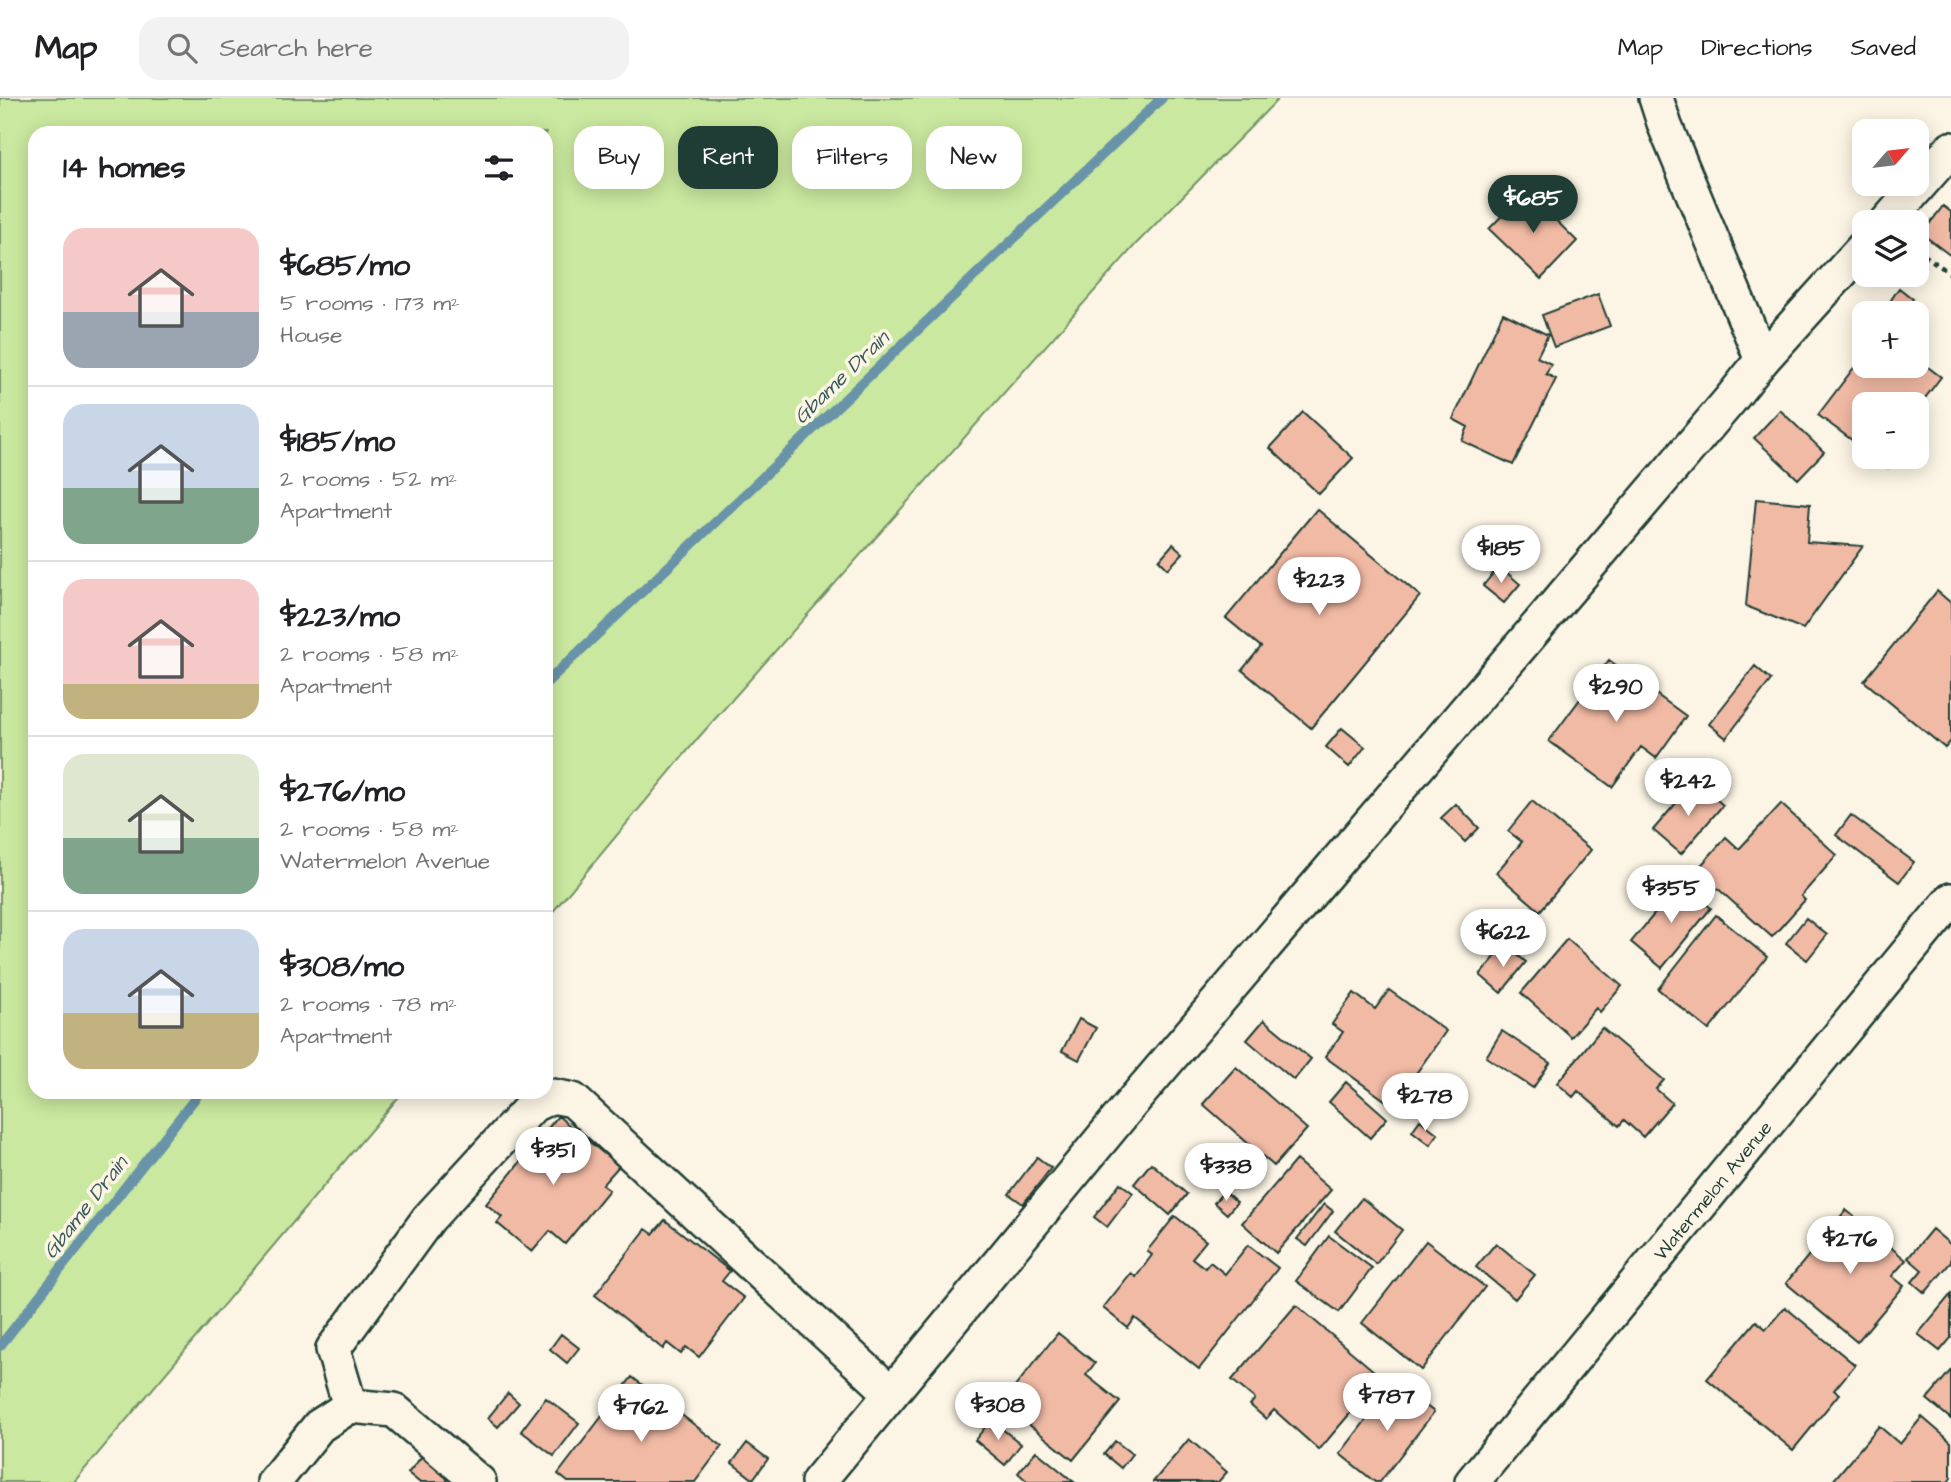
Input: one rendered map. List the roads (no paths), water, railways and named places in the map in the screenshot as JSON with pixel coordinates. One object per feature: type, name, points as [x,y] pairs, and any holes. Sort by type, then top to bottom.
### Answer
[{"type":"street","points":[[1656,98],[1665,126],[1762,360]]},
{"type":"street","points":[[1898,210],[1951,149]]},
{"type":"street","points":[[818,1482],[1126,1111],[1762,360],[1852,260]]},
{"type":"street","name":"Watermelon Avenue","points":[[1472,1482],[1951,900]]},
{"type":"street","points":[[553,1096],[573,1100],[891,1393]]},
{"type":"street","points":[[350,1406],[333,1349],[429,1218],[533,1105],[546,1099]]},
{"type":"street","points":[[274,1482],[319,1426],[350,1406],[394,1410],[479,1482]]},
{"type":"waterway","name":"Gbame Drain","points":[[553,676],[1162,98]]},
{"type":"waterway","name":"Gbame Drain","points":[[0,1346],[194,1099]]}]
